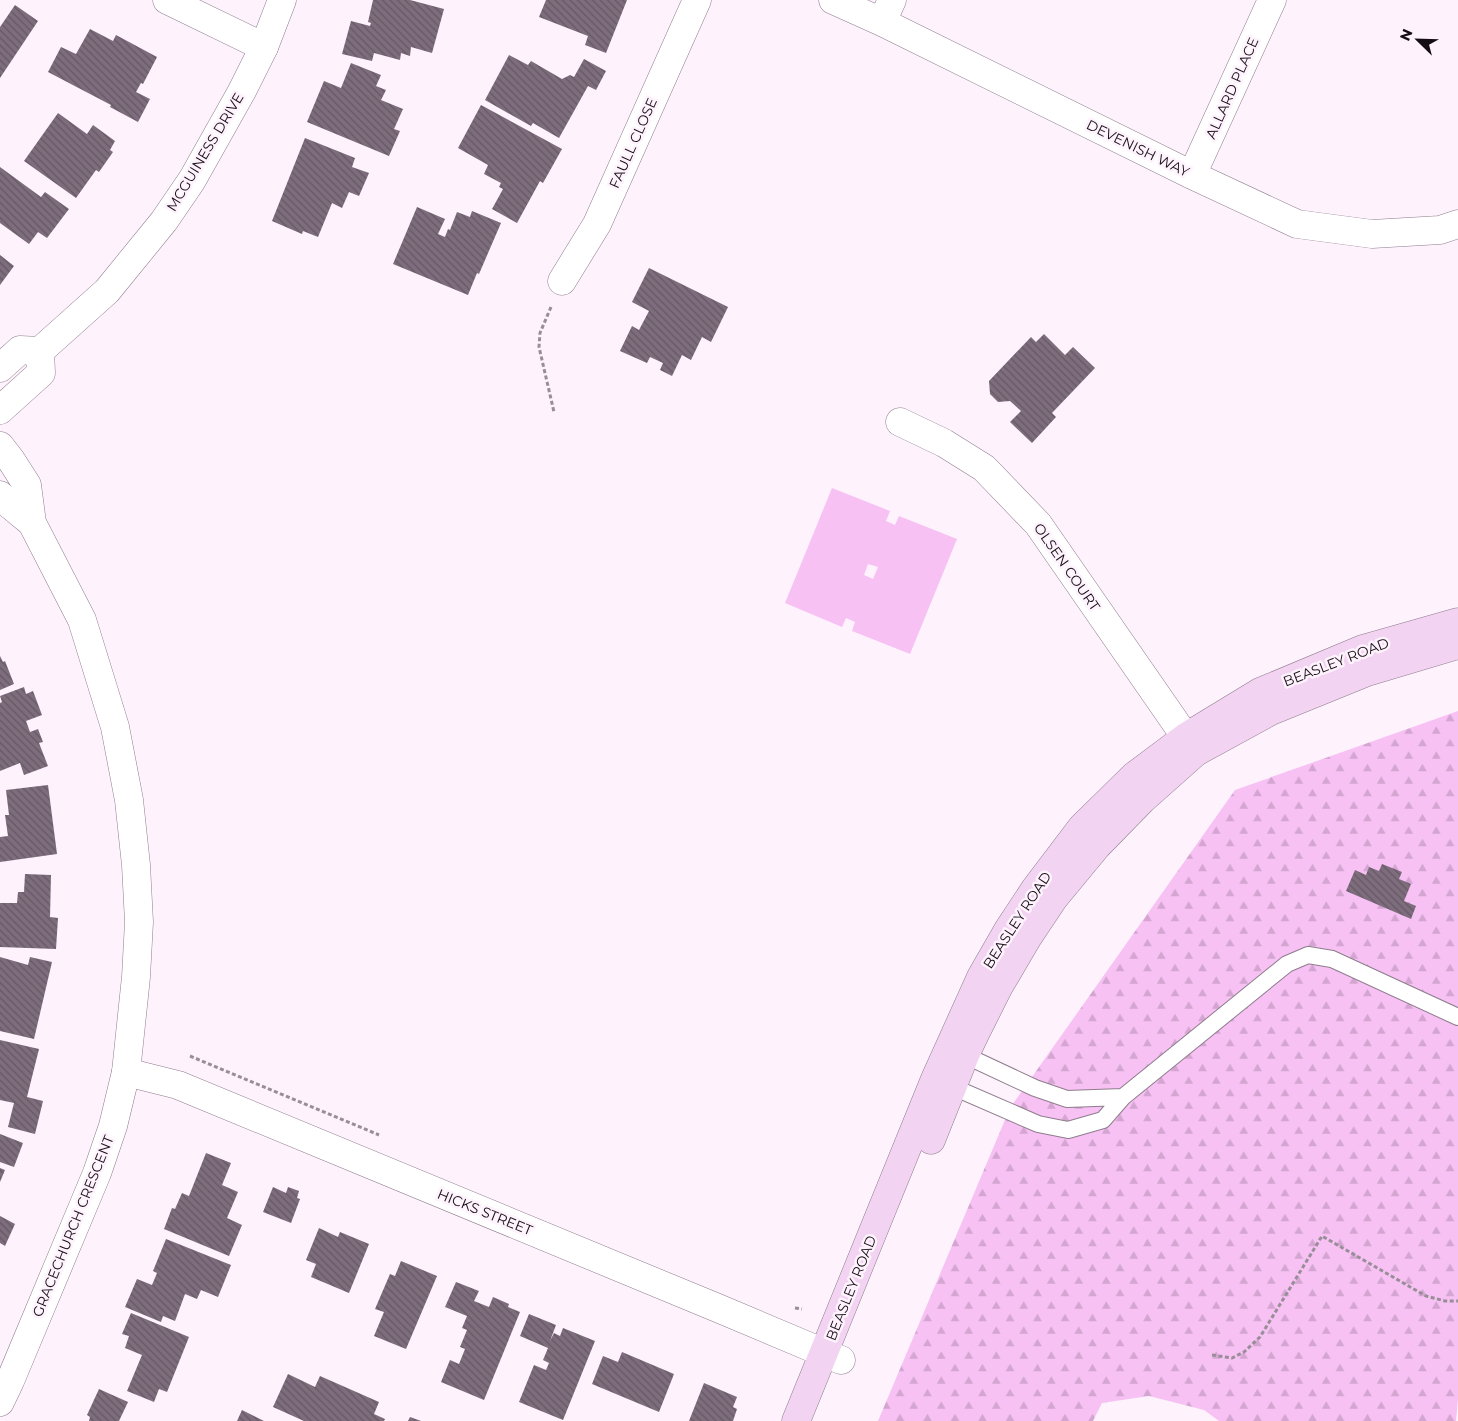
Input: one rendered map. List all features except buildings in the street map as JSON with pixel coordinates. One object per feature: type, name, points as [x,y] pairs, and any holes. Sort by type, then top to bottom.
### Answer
[{"type":"main road","name":"BEASLEY ROAD","points":[[1191,744],[1260,692],[1363,649],[1458,622]]},
{"type":"main road","name":"BEASLEY ROAD","points":[[796,1421],[832,1357],[957,1051],[981,977],[1008,930],[1036,888],[1082,828],[1134,776],[1191,744],[1367,672],[1458,645]]},
{"type":"main road","name":"BEASLEY ROAD","points":[[815,1421],[832,1357]]},
{"type":"street","points":[[167,0],[264,47]]},
{"type":"street","name":"MCGUINESS DRIVE","points":[[40,351],[107,291],[164,221],[192,180],[242,92],[264,47],[282,0]]},
{"type":"street","name":"FAULL CLOSE","points":[[562,281],[597,224],[697,0]]},
{"type":"street","name":"DEVENISH WAY","points":[[833,0],[887,11],[1192,175],[1297,224],[1372,234],[1440,230],[1458,224]]},
{"type":"street","name":"ALLARD PLACE","points":[[1192,175],[1272,0]]},
{"type":"street","points":[[0,368],[20,350],[40,351],[41,373],[0,410]]},
{"type":"street","name":"OLSEN COURT","points":[[900,422],[944,443],[984,468],[1038,524],[1191,744]]},
{"type":"street","name":"GRACECHURCH CRESCENT","points":[[0,446],[27,485],[32,523],[82,620],[115,727],[129,800],[136,865],[139,922],[136,977],[126,1072],[113,1126],[97,1173],[0,1402]]},
{"type":"street","name":"GRACECHURCH CRESCENT","points":[[0,495],[3,500],[32,523]]},
{"type":"street","name":"HICKS STREET","points":[[126,1072],[178,1086],[711,1305],[832,1357]]},
{"type":"lane","points":[[944,1083],[1038,1124],[1068,1130],[1104,1120],[1123,1096],[1287,964],[1308,955],[1332,960],[1458,1018]]},
{"type":"lane","points":[[957,1051],[1035,1088],[1067,1099],[1123,1096]]},
{"type":"path","points":[[554,412],[539,347],[540,333],[562,281]]},
{"type":"path","points":[[1212,1355],[1232,1358],[1244,1352],[1260,1337],[1322,1236],[1426,1296],[1458,1302]]},
{"type":"green space","points":[[832,488],[890,511],[886,521],[895,525],[899,516],[957,539],[910,654],[852,631],[855,622],[846,618],[842,627],[785,603]],"holes":[[[868,564],[878,567],[873,579],[864,575]]]},
{"type":"green space","points":[[1458,711],[1458,1399],[1456,1421],[1219,1421],[1204,1410],[1149,1396],[1102,1403],[1093,1421],[878,1421],[1010,1108],[1235,790]]}]
